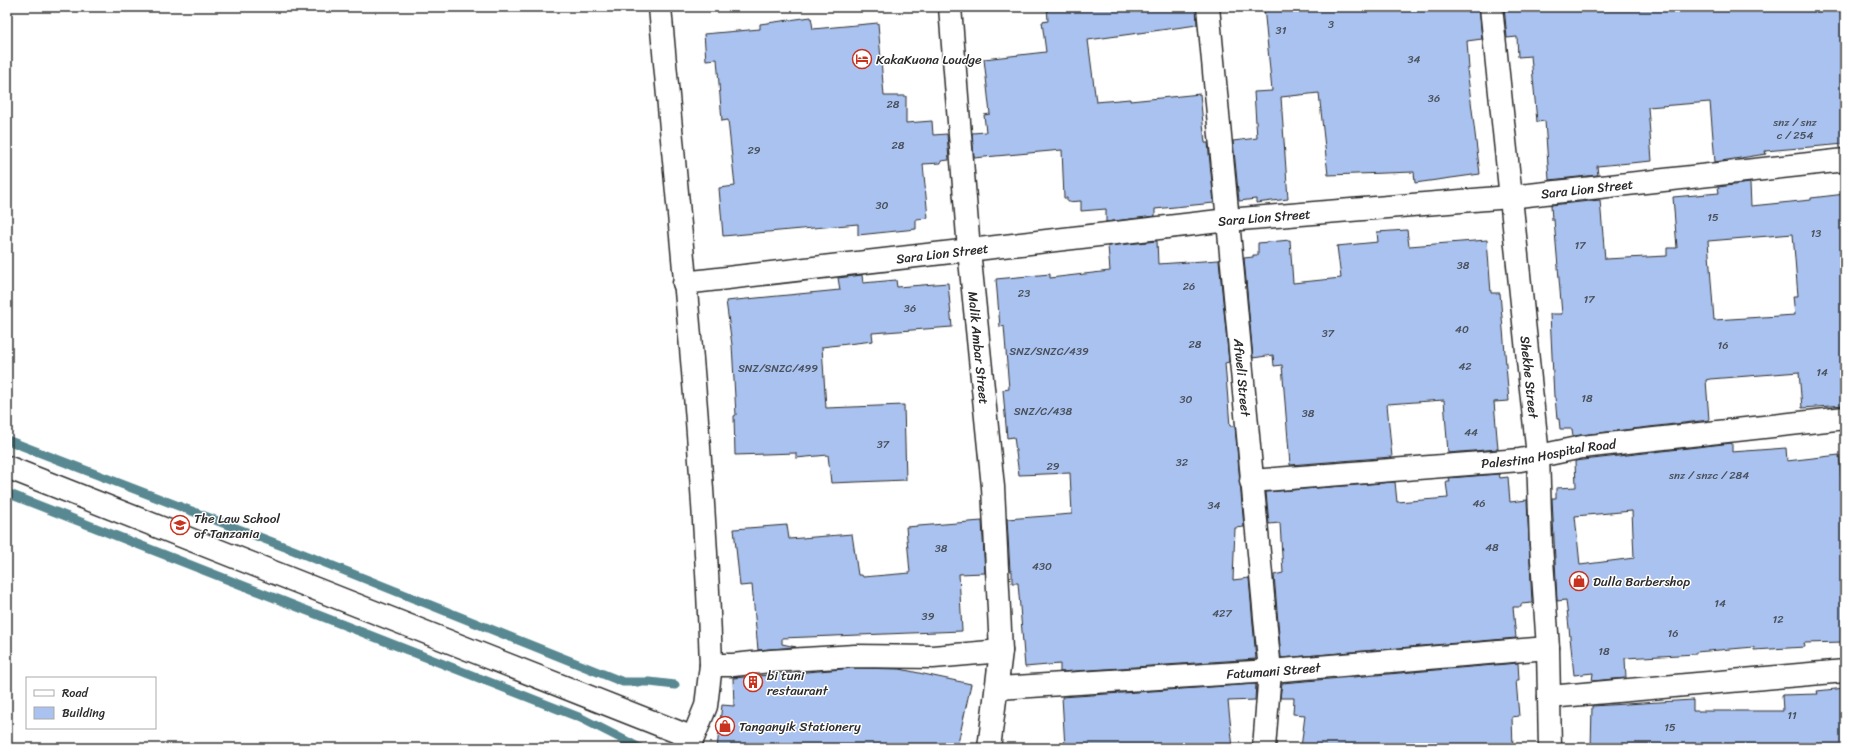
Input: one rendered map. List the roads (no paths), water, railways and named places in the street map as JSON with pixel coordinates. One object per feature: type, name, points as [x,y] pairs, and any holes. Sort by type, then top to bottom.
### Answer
[{"type":"street","points":[[7,467],[692,743],[706,706],[711,665],[697,426],[660,7]]},
{"type":"street","name":"Malik Ambar Street","points":[[950,7],[969,250],[994,486],[1001,651],[990,748]]},
{"type":"street","name":"Afweli Street","points":[[1208,7],[1251,481],[1270,671],[1264,748]]},
{"type":"street","name":"Shekhe Street","points":[[1491,7],[1538,456],[1541,545],[1548,648],[1550,748]]},
{"type":"street","name":"Sara Lion Street","points":[[684,283],[1228,220],[1510,197],[1845,160]]},
{"type":"street","name":"Palestina Hospital Road","points":[[1251,481],[1520,460],[1582,447],[1845,418]]},
{"type":"street","name":"Fatumani Street","points":[[998,688],[1270,671],[1548,648]]},
{"type":"street","points":[[711,665],[733,665],[855,656],[932,657],[1001,651]]},
{"type":"street","points":[[1549,697],[1845,670]]},
{"type":"waterway","points":[[7,440],[293,550],[623,682],[650,682],[675,685]]},
{"type":"waterway","points":[[7,493],[581,718],[640,748]]},
{"type":"place","name":"KakaKuona Loudge","points":[[862,59]]},
{"type":"place","name":"The Law School of Tanzania","points":[[180,525]]},
{"type":"place","name":"Dulla Barbershop","points":[[1579,581]]},
{"type":"place","name":"bi tuni restaurant","points":[[753,682]]},
{"type":"place","name":"Tanganyik Stationery","points":[[725,726]]}]
